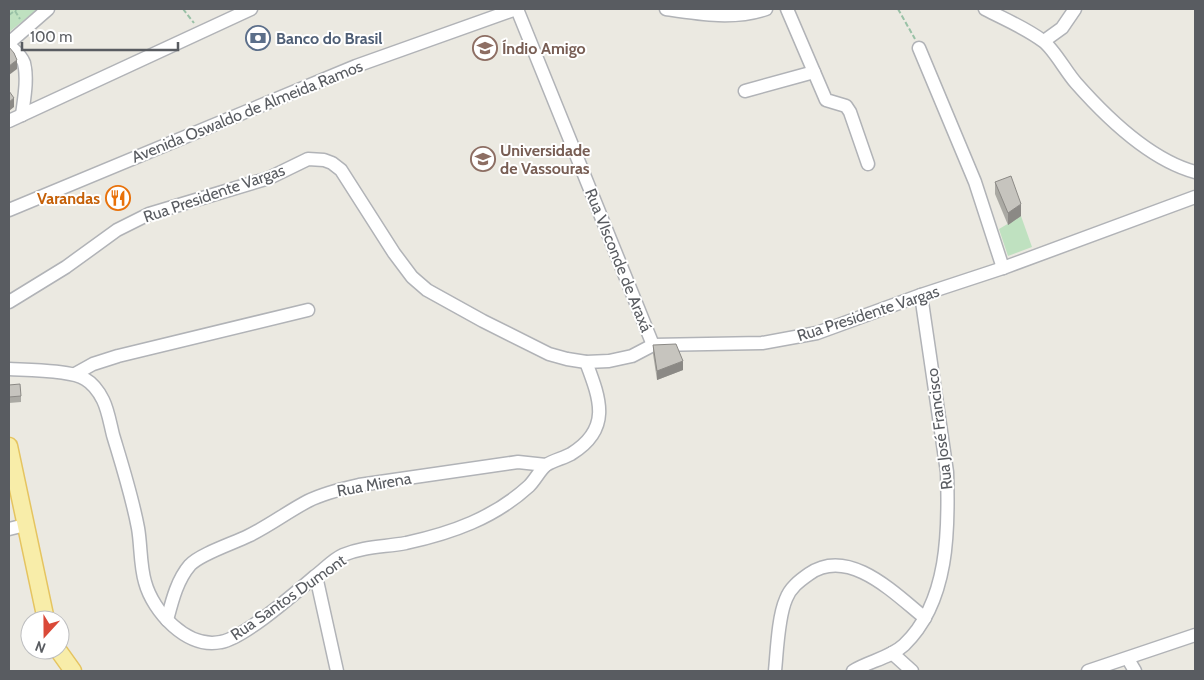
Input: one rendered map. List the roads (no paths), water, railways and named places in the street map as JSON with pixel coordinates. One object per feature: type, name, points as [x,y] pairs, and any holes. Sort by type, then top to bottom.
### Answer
[{"type":"main road","points":[[9,446],[44,610]]},
{"type":"main road","points":[[65,660],[73,671]]},
{"type":"street","points":[[22,115],[25,93],[24,63],[9,44],[48,9]]},
{"type":"street","points":[[9,122],[251,9]]},
{"type":"street","name":"Rua VIsconde de Araxá","points":[[516,9],[653,345]]},
{"type":"street","name":"Avenida Oswaldo de Almeida Ramos","points":[[9,210],[356,66],[516,9]]},
{"type":"street","points":[[666,9],[722,16],[745,14],[766,9]]},
{"type":"street","points":[[787,9],[826,100],[844,104],[850,112],[868,164]]},
{"type":"street","points":[[986,9],[1044,41],[1076,83],[1122,128],[1176,166],[1195,172]]},
{"type":"street","points":[[1044,41],[1062,28],[1075,9]]},
{"type":"street","points":[[919,48],[968,164],[1002,268]]},
{"type":"street","points":[[745,91],[814,72]]},
{"type":"street","name":"Rua Presidente Vargas","points":[[10,301],[66,267],[132,221],[169,207],[268,178],[314,158],[332,163],[341,170],[394,253],[412,277],[427,290],[549,354],[586,362],[609,361],[632,356],[653,345],[762,343],[817,333],[1195,197]]},
{"type":"street","name":"Rua José Francisco","points":[[854,671],[892,654],[903,646],[924,618],[942,570],[948,496],[943,444],[921,295]]},
{"type":"street","points":[[9,369],[75,374],[93,364],[118,356],[308,310]]},
{"type":"street","name":"Rua Santos Dumont","points":[[75,374],[86,379],[104,401],[138,527],[145,582],[151,596],[167,620],[191,639],[208,644],[232,639],[316,576],[326,566],[342,556],[361,549],[404,543],[453,530],[485,518],[512,502],[532,483],[546,465],[578,449],[596,430],[600,414],[599,399],[586,362]]},
{"type":"street","name":"Rua Mirena","points":[[167,620],[173,596],[191,563],[204,555],[258,531],[309,500],[359,484],[518,462],[546,465]]},
{"type":"street","points":[[9,529],[25,525]]},
{"type":"street","points":[[775,671],[785,600],[792,588],[814,570],[829,566],[848,566],[861,571],[894,593],[924,618]]},
{"type":"street","points":[[316,576],[337,671]]},
{"type":"street","points":[[1088,671],[1128,663],[1195,635]]},
{"type":"street","points":[[892,654],[912,671]]},
{"type":"street","points":[[1128,663],[1135,671]]},
{"type":"place","name":"Banco do Brasil","points":[[258,38]]},
{"type":"place","name":"Índio Amigo","points":[[485,48]]},
{"type":"place","name":"Universidade de Vassouras","points":[[483,159]]},
{"type":"place","name":"Varandas","points":[[118,198]]}]
